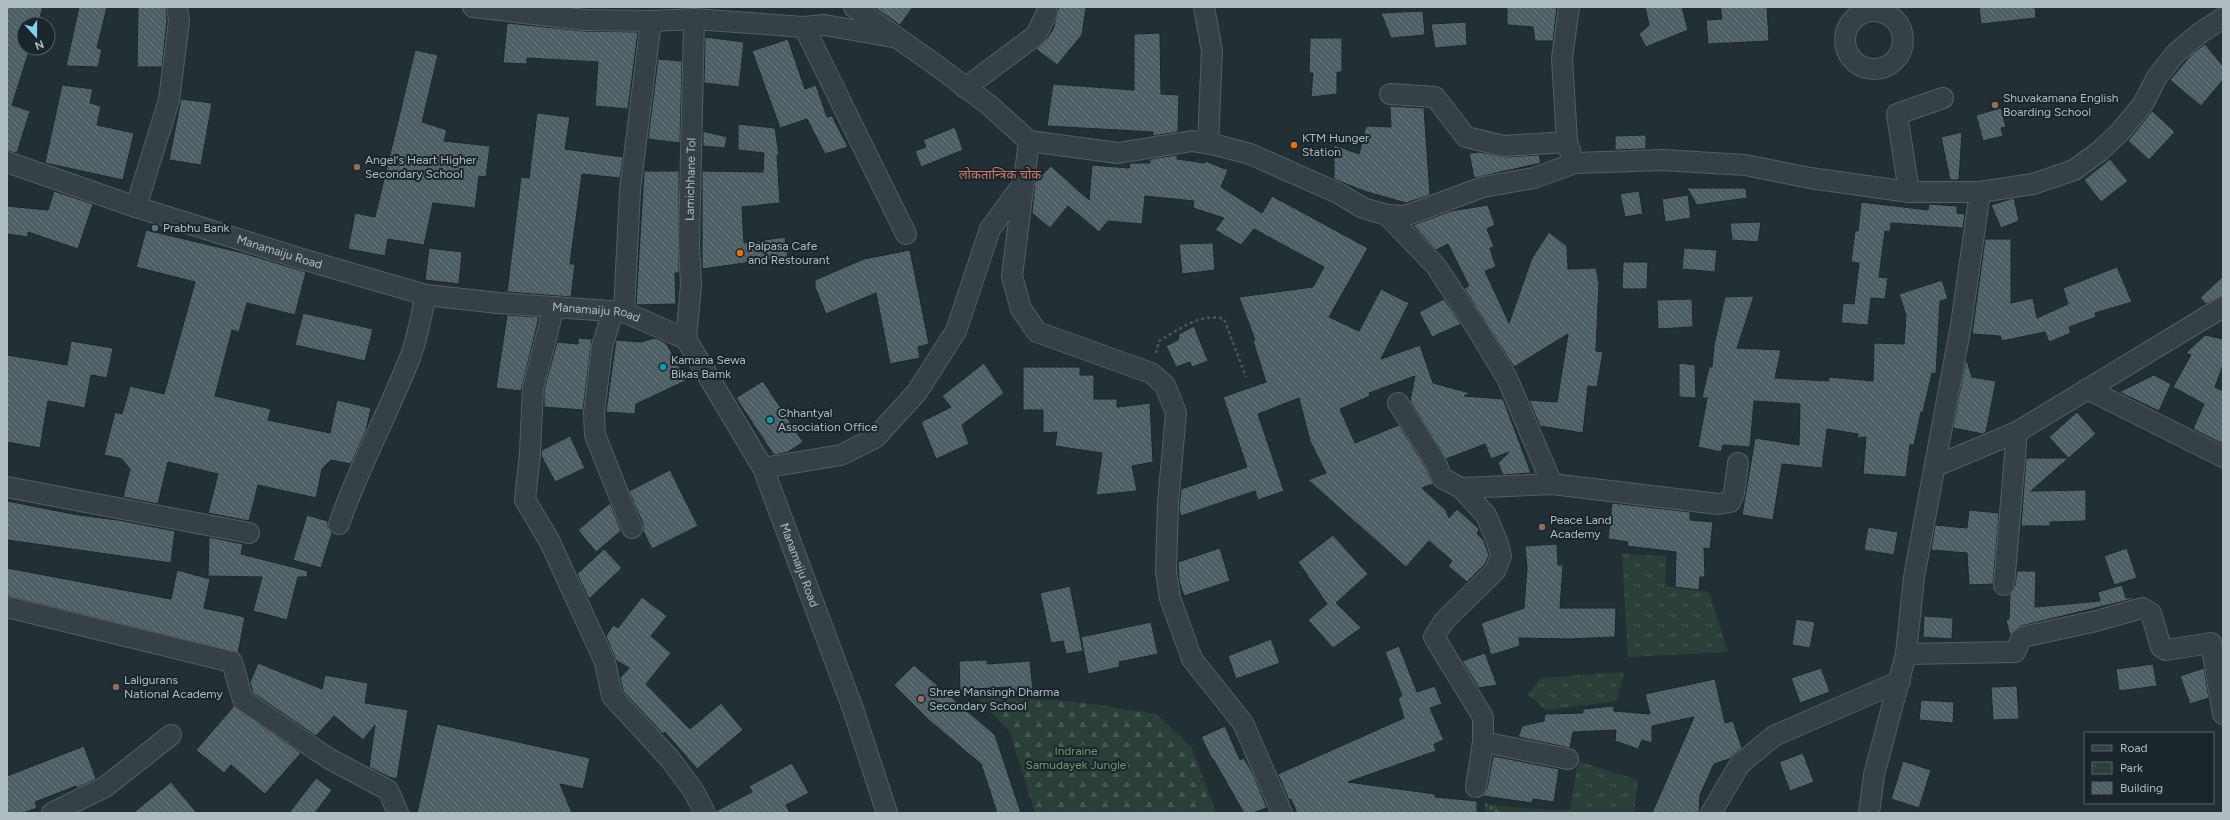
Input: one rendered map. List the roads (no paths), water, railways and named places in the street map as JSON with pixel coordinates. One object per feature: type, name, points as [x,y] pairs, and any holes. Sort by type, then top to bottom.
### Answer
[{"type":"street","points":[[136,207],[170,100],[179,21],[177,7]]},
{"type":"street","points":[[473,7],[586,13],[651,21],[694,19],[804,27],[824,26],[899,38]]},
{"type":"street","points":[[854,7],[899,38],[989,105],[1029,142],[1118,153],[1192,141],[1208,143],[1250,154],[1338,193],[1363,208],[1387,215],[1405,216],[1483,187],[1534,178],[1575,163],[1663,160],[1745,165],[1810,178],[1909,192],[1980,192],[2033,184],[2074,170],[2100,151],[2120,132],[2143,104],[2157,77],[2175,54],[2200,33],[2223,18]]},
{"type":"street","points":[[1204,7],[1212,51],[1208,143]]},
{"type":"street","points":[[1569,7],[1562,58],[1566,142],[1575,163]]},
{"type":"street","points":[[965,88],[1036,35],[1047,12]]},
{"type":"street","name":"Lamichhane Tol","points":[[686,339],[691,285],[689,244],[694,19]]},
{"type":"street","points":[[632,528],[595,435],[594,413],[602,347],[619,311],[630,190],[651,21]]},
{"type":"street","points":[[804,27],[906,234]]},
{"type":"street","points":[[1390,94],[1435,97],[1466,137],[1504,146],[1566,142]]},
{"type":"street","points":[[1909,192],[1897,114],[1942,98]]},
{"type":"street","points":[[1029,142],[1012,276],[1021,308],[1037,332],[1151,373],[1164,385],[1176,413],[1168,503],[1166,564],[1170,598],[1192,659],[1243,723],[1282,813]]},
{"type":"street","name":"Manamaiju Road","points":[[7,162],[136,207],[305,260],[426,295],[554,307],[619,311],[686,339],[763,468],[850,701],[887,813]]},
{"type":"street","points":[[763,468],[841,455],[875,438],[918,392],[956,331],[990,229],[1024,183]]},
{"type":"street","points":[[1869,813],[1874,775],[1906,654],[1914,577],[1936,466],[1960,325],[1980,192]]},
{"type":"street","points":[[1387,215],[1436,266],[1478,330],[1507,378],[1552,484]]},
{"type":"street","points":[[339,524],[350,492],[378,435],[390,400],[411,353],[426,295]]},
{"type":"street","points":[[554,307],[534,388],[530,453],[525,500],[549,540],[605,662],[612,696],[670,759],[693,790],[705,813]]},
{"type":"street","points":[[1936,466],[2017,432],[2087,388],[2223,307]]},
{"type":"street","points":[[2087,388],[2223,456]]},
{"type":"street","points":[[1398,403],[1435,460],[1442,478],[1461,488],[1486,515],[1497,541],[1501,556],[1495,571],[1444,621],[1434,638],[1483,717],[1483,742],[1476,787]]},
{"type":"street","points":[[2004,585],[2017,432]]},
{"type":"street","points":[[1461,488],[1552,484],[1718,504],[1730,502],[1734,493],[1738,463]]},
{"type":"street","points":[[7,487],[249,533]]},
{"type":"street","points":[[7,607],[232,662],[243,700],[328,758],[388,790],[398,813]]},
{"type":"street","points":[[1906,654],[2015,652],[2021,639],[2024,637],[2096,621],[2142,608],[2150,613],[2161,647],[2166,650],[2211,644],[2223,714]]},
{"type":"street","points":[[1711,813],[1740,764],[1774,736],[1900,681]]},
{"type":"street","points":[[52,813],[105,787],[171,735]]},
{"type":"street","points":[[1483,742],[1568,759]]},
{"type":"place","name":"Shuvakamana English Boarding School","points":[[1995,105]]},
{"type":"place","name":"KTM Hunger Station","points":[[1294,145]]},
{"type":"place","name":"Angel's Heart Higher Secondary School","points":[[357,167]]},
{"type":"place","name":"Prabhu Bank","points":[[155,228]]},
{"type":"place","name":"Palpasa Cafe and Restourant","points":[[740,253]]},
{"type":"place","name":"Kamana Sewa Bikas Bamk","points":[[663,367]]},
{"type":"place","name":"Chhantyal Association Office","points":[[770,420]]},
{"type":"place","name":"Peace Land Academy","points":[[1542,527]]},
{"type":"place","name":"Laligurans National Academy","points":[[116,687]]},
{"type":"place","name":"Shree Mansingh Dharma Secondary School","points":[[921,699]]},
{"type":"district","name":"लोकतान्त्रिक चोक","points":[[1000,174]]},
{"type":"park label","name":"Indraine Samudayek Jungle","points":[[1076,758]]}]
